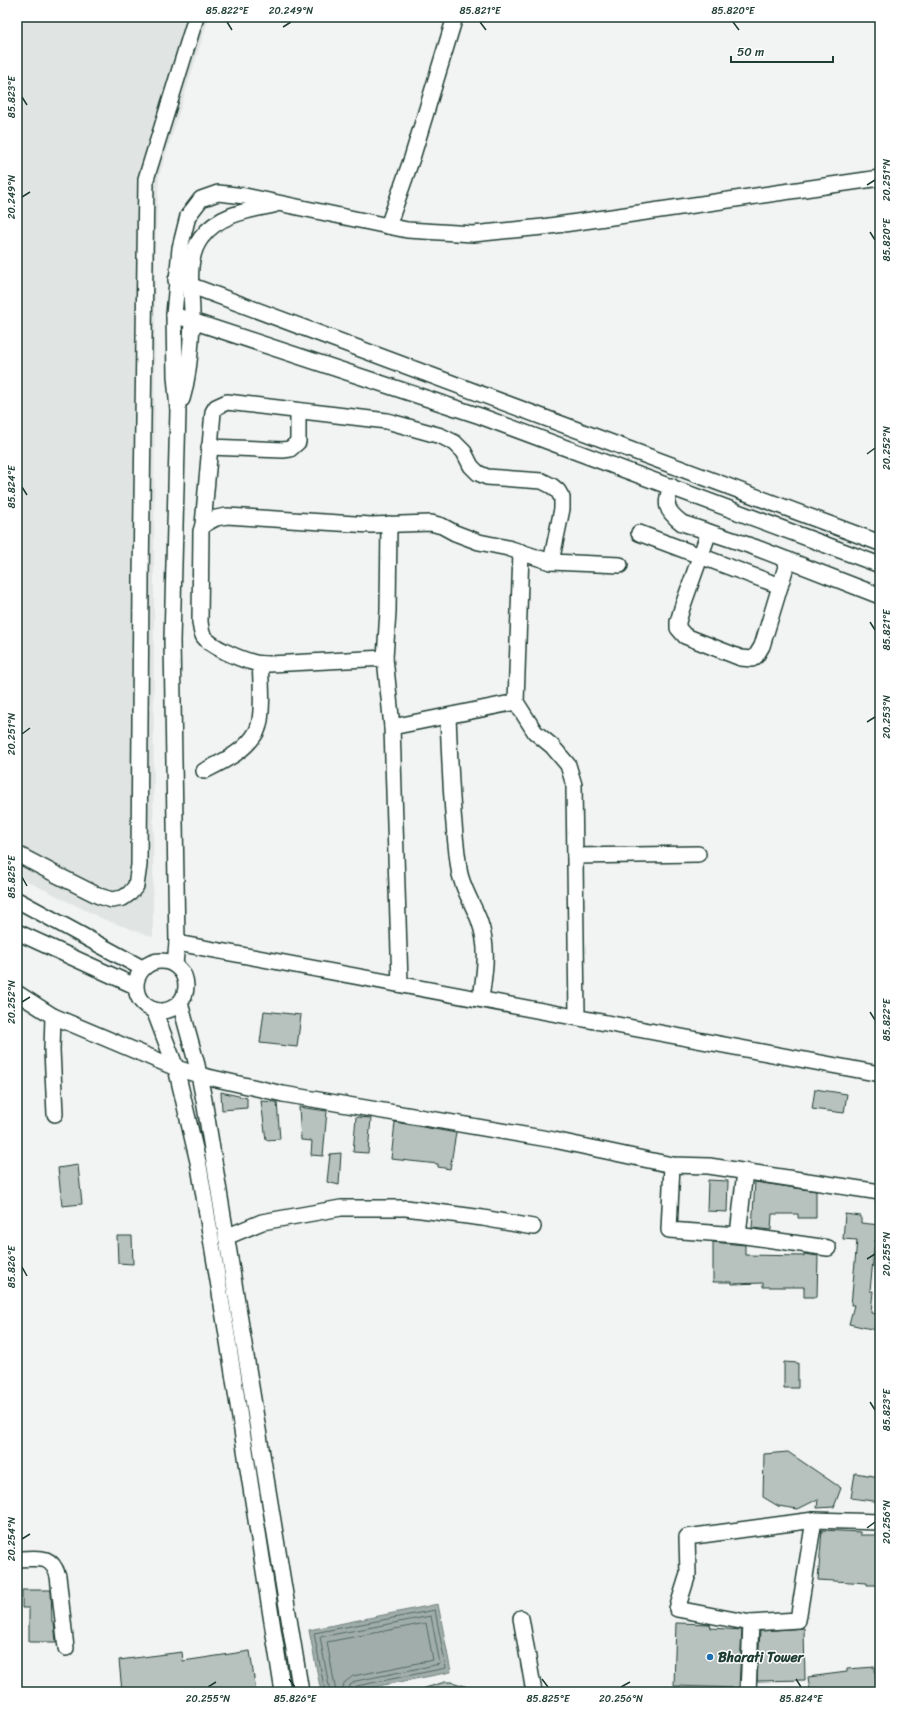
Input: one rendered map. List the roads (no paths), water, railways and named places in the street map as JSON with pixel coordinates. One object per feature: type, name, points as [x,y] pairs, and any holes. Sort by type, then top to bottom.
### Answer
[{"type":"street","points":[[17,854],[78,886],[99,896],[112,900],[123,898],[136,886],[139,865],[146,179],[196,17]]},
{"type":"street","points":[[388,226],[412,158],[454,17]]},
{"type":"street","points":[[175,964],[177,943],[172,641],[178,410],[175,376],[174,315],[180,248],[188,216],[201,199],[218,193],[245,196],[407,230],[473,234],[543,227],[880,178]]},
{"type":"street","points":[[178,410],[185,387],[192,321],[191,286],[192,266],[195,250],[201,238],[211,228],[227,218],[244,210],[280,204]]},
{"type":"street","points":[[176,280],[880,543]]},
{"type":"street","points":[[174,315],[480,416],[880,565]]},
{"type":"street","points":[[385,658],[270,664],[253,663],[239,658],[210,643],[201,630],[201,530],[203,525],[213,412],[221,403],[227,402],[387,421],[441,436],[455,443],[464,452],[472,466],[478,472],[487,477],[542,481],[558,491],[562,498],[562,509],[551,562]]},
{"type":"street","points":[[210,447],[290,449],[298,442],[298,411]]},
{"type":"street","points":[[671,486],[666,502],[667,508],[673,516],[682,523],[788,560],[880,596]]},
{"type":"street","points":[[203,525],[216,518],[227,516],[371,525],[431,523],[442,526],[455,533],[479,542],[521,552],[551,562],[620,565]]},
{"type":"street","points":[[389,524],[388,611],[385,658],[392,728],[400,984]]},
{"type":"street","points":[[709,532],[682,608],[678,628],[685,636],[746,659],[752,659],[756,656],[762,646],[788,560]]},
{"type":"street","points":[[639,533],[702,555],[780,586]]},
{"type":"street","points":[[521,552],[516,702],[536,732],[552,746],[568,765],[574,785],[577,1016]]},
{"type":"street","points":[[204,771],[226,760],[245,746],[257,730],[262,702],[260,664]]},
{"type":"street","points":[[392,728],[516,702]]},
{"type":"street","points":[[448,716],[451,782],[459,871],[486,941],[486,965],[481,998]]},
{"type":"street","points":[[575,856],[698,854]]},
{"type":"street","points":[[17,900],[142,968]]},
{"type":"street","points":[[17,932],[135,986]]},
{"type":"street","points":[[177,943],[481,998],[880,1074]]},
{"type":"street","points":[[162,960],[175,964],[182,970],[186,982],[184,995],[180,1003],[167,1010],[154,1010],[143,1004],[139,999],[135,986],[136,980],[142,968],[154,961],[162,960]]},
{"type":"street","points":[[17,993],[53,1016],[176,1068],[199,1075],[283,1094],[554,1140],[672,1165],[709,1166],[880,1192]]},
{"type":"street","points":[[180,1003],[199,1075],[302,1692]]},
{"type":"street","points":[[154,1010],[176,1068],[199,1166],[283,1692]]},
{"type":"street","points":[[53,1016],[55,1114]]},
{"type":"street","points":[[672,1165],[669,1230],[738,1235],[828,1248]]},
{"type":"street","points":[[738,1235],[745,1171]]},
{"type":"street","points":[[226,1237],[262,1222],[341,1208],[406,1208],[483,1218],[533,1228]]},
{"type":"street","points":[[814,1520],[798,1620],[751,1623],[677,1609],[688,1574],[687,1537],[814,1520],[880,1522]]},
{"type":"street","points":[[17,1559],[43,1559],[50,1561],[55,1566],[58,1576],[66,1648]]},
{"type":"street","points":[[521,1618],[534,1692]]},
{"type":"street","points":[[748,1692],[751,1623]]},
{"type":"water","points":[[438,1604],[451,1672],[348,1692],[321,1692],[309,1630]]},
{"type":"place","name":"Bharati Tower","points":[[710,1657]]}]
